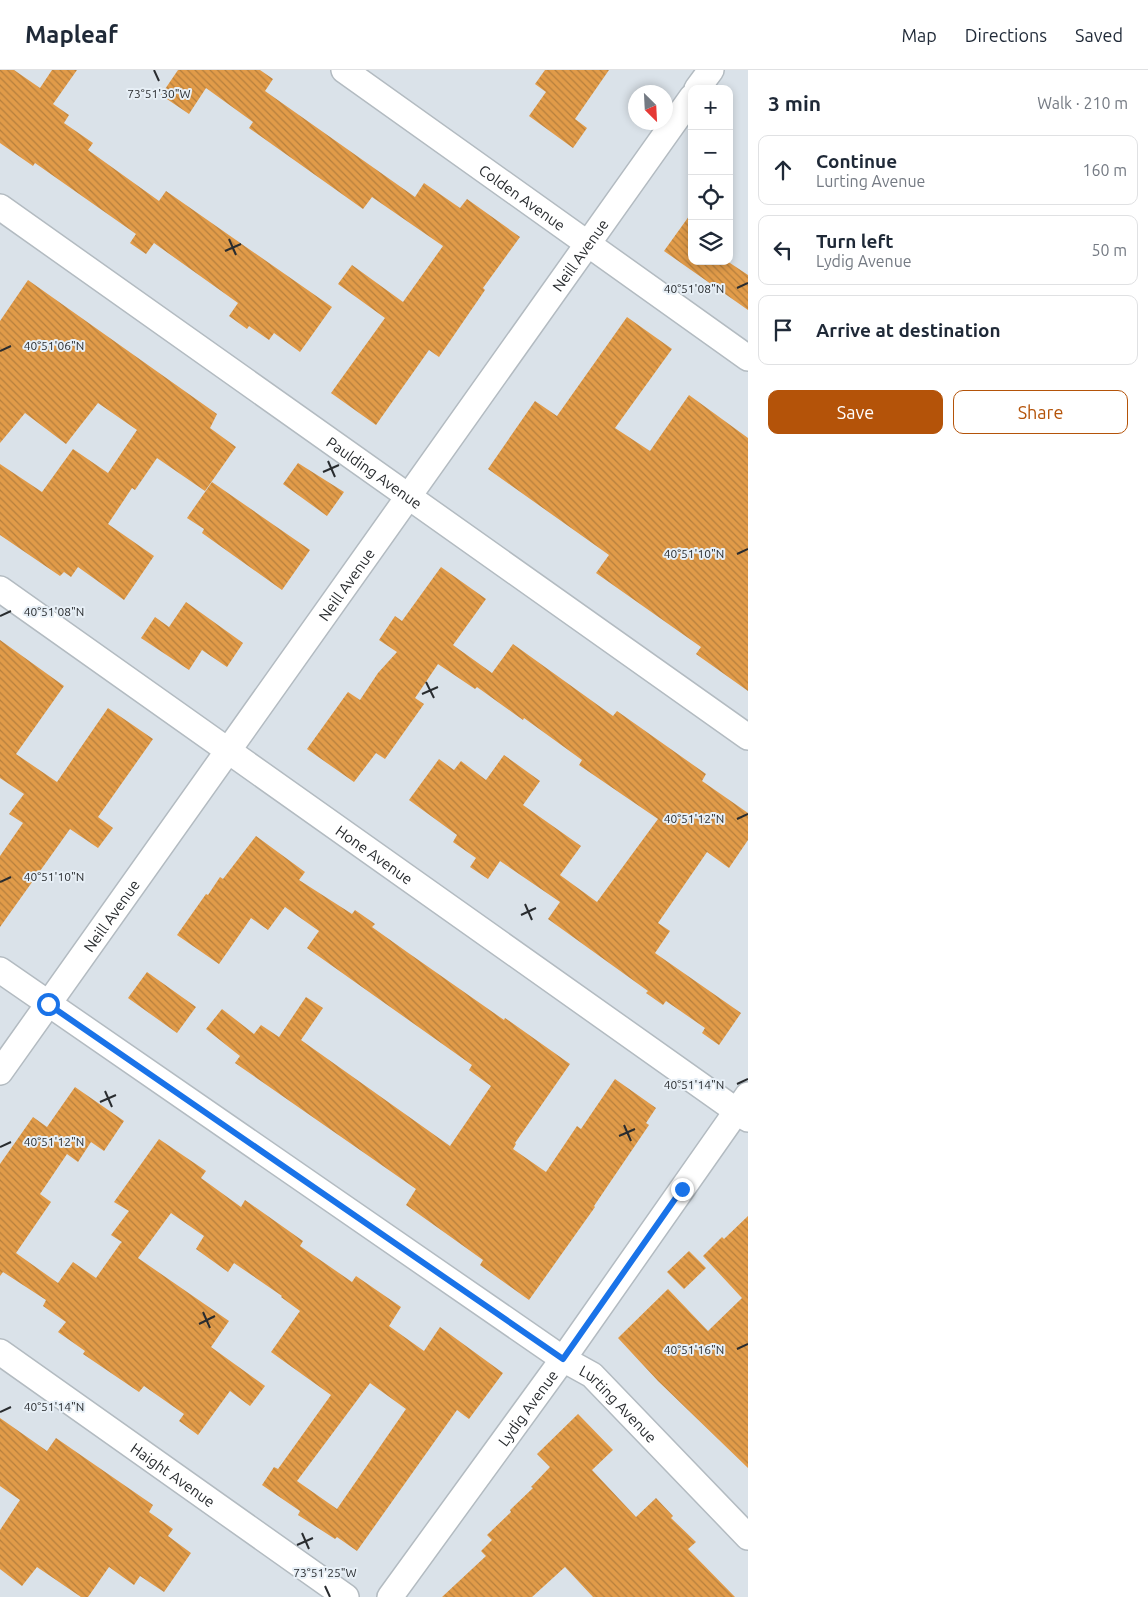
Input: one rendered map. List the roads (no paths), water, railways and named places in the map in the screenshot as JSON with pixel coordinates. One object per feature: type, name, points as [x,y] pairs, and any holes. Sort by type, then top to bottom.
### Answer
[{"type":"street","name":"Colden Avenue","points":[[344,70],[748,358]]},
{"type":"street","points":[[700,85],[711,70]]},
{"type":"street","name":"Neill Avenue","points":[[0,1072],[688,103]]},
{"type":"street","name":"Paulding Avenue","points":[[0,207],[748,737]]},
{"type":"street","name":"Hone Avenue","points":[[0,589],[229,751],[744,1108]]},
{"type":"street","name":"Lurting Avenue","points":[[0,970],[563,1359],[592,1375],[748,1537]]},
{"type":"street","name":"Lydig Avenue","points":[[390,1597],[744,1108]]},
{"type":"street","name":"Haight Avenue","points":[[0,1352],[346,1597]]}]
